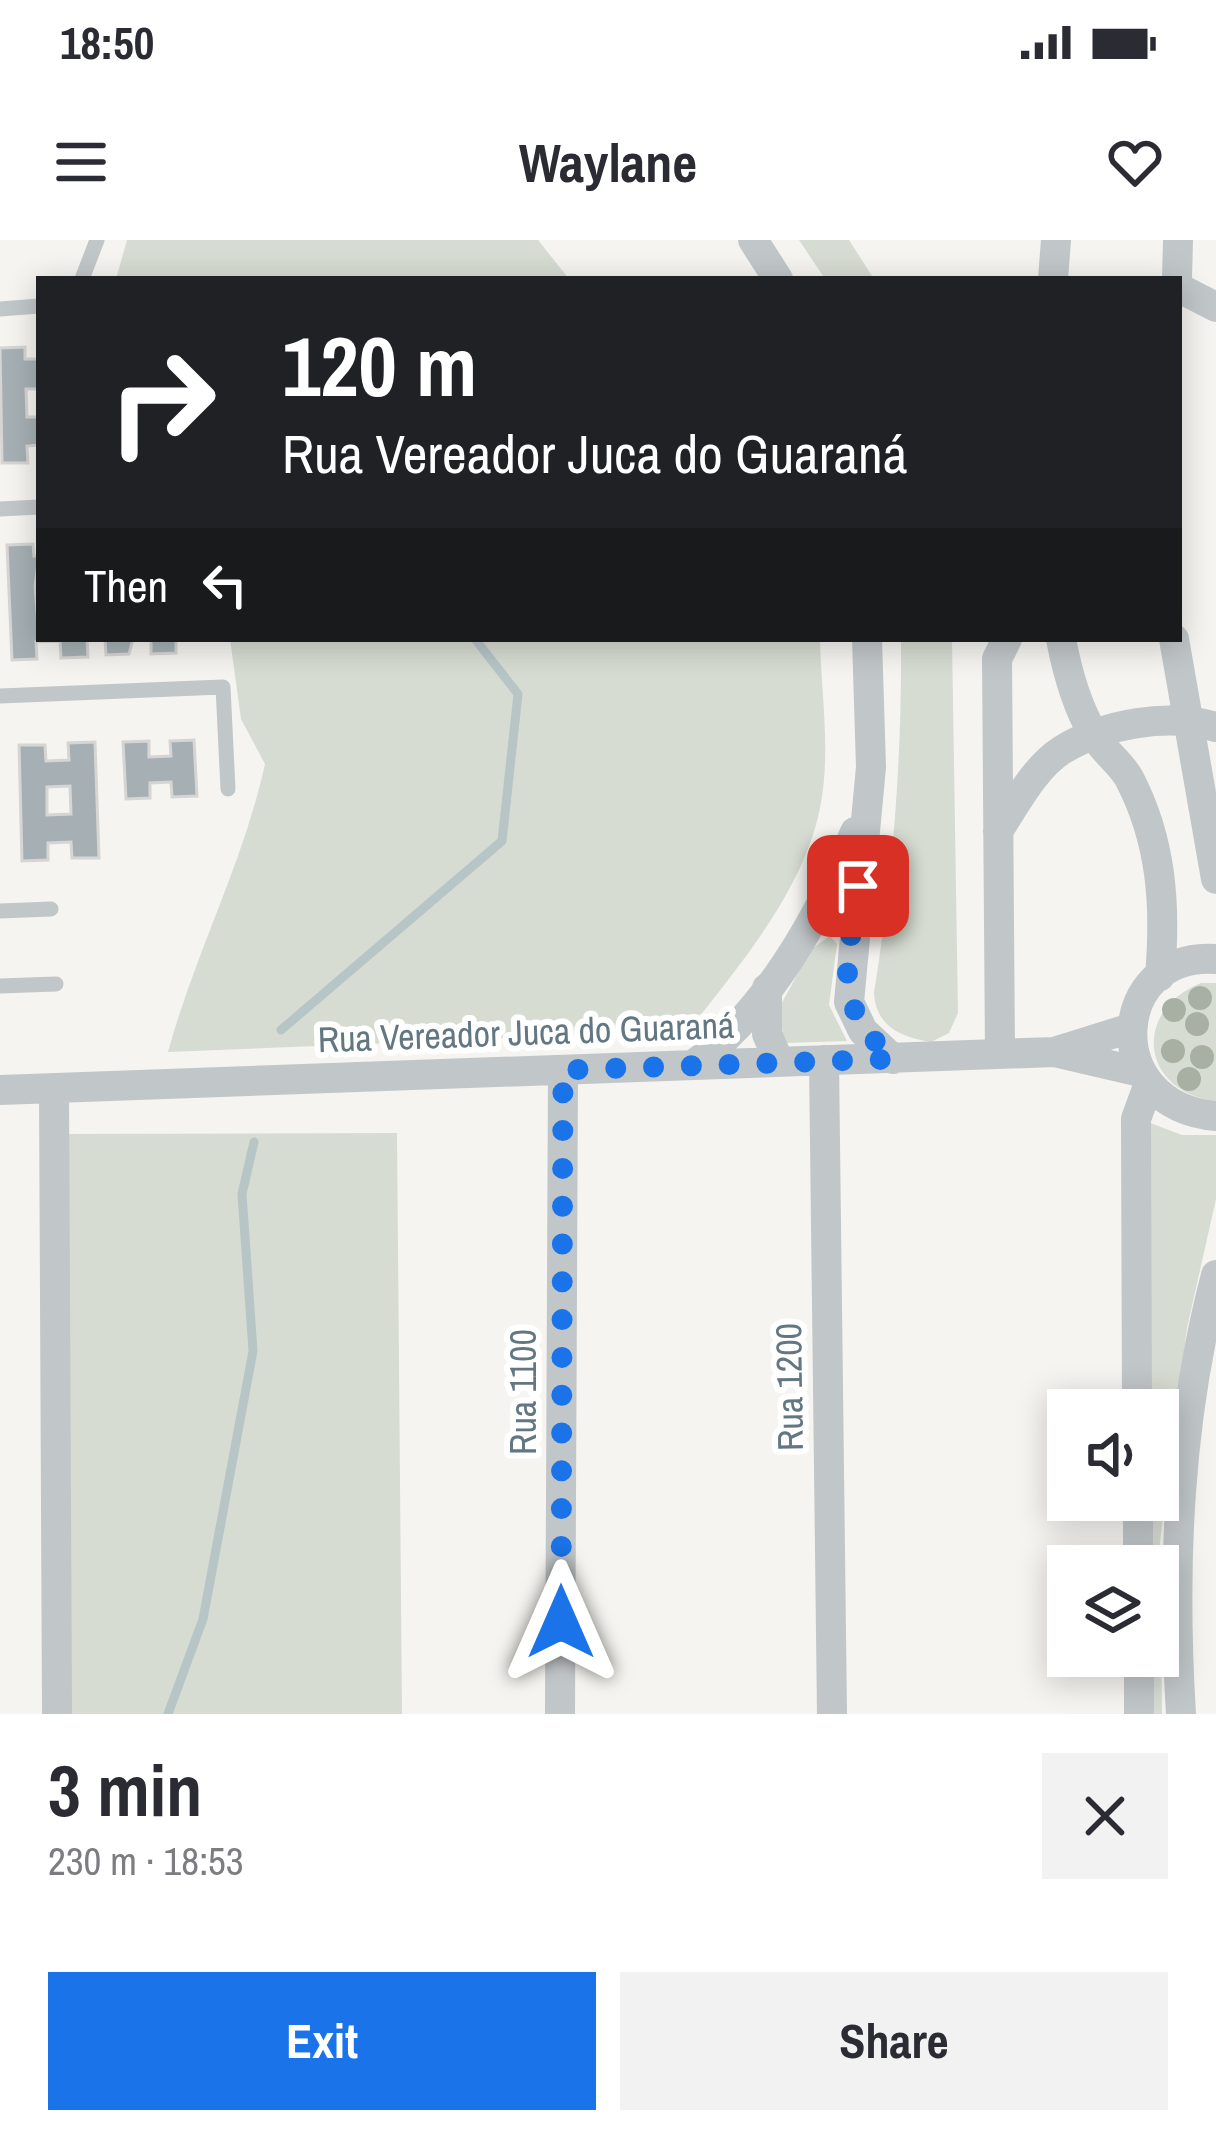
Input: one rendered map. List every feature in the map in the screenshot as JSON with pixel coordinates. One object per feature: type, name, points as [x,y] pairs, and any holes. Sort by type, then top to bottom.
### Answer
[{"type":"street","points":[[753,240],[776,276]]},
{"type":"street","points":[[1053,276],[1056,240]]},
{"type":"street","points":[[1177,276],[1178,240]]},
{"type":"street","points":[[1182,290],[1216,307]]},
{"type":"street","points":[[867,642],[867,792],[849,1002],[863,1031],[893,1059]]},
{"type":"street","points":[[1000,1054],[997,659],[1006,642]]},
{"type":"street","points":[[1062,642],[1066,669],[1094,736],[1126,773],[1151,827],[1166,908],[1160,976]]},
{"type":"street","points":[[1174,642],[1184,718],[1216,879]]},
{"type":"street","points":[[998,831],[1033,779],[1060,751],[1094,736],[1184,718],[1216,727]]},
{"type":"street","points":[[693,1065],[739,1028],[767,988],[837,872],[867,792]]},
{"type":"street","points":[[1138,1389],[1136,1119],[1144,1079],[1131,1028],[1136,1008],[1160,976],[1182,963],[1216,959]]},
{"type":"street","points":[[767,988],[767,1034],[779,1062]]},
{"type":"street","name":"Rua Vereador Juca do Guaraná","points":[[0,1090],[1054,1052],[1131,1028]]},
{"type":"street","name":"Rua Vereador Juca do Guaraná","points":[[1054,1052],[1144,1079],[1168,1104],[1216,1116]]},
{"type":"street","name":"Rua 1200","points":[[824,1060],[832,1714]]},
{"type":"street","name":"Rua 1100","points":[[560,1714],[563,1070]]},
{"type":"street","points":[[54,1088],[57,1714]]},
{"type":"street","points":[[1181,1714],[1175,1616],[1180,1505],[1192,1385],[1216,1275]]},
{"type":"street","points":[[1139,1677],[1139,1714]]},
{"type":"lane","points":[[83,276],[97,240]]},
{"type":"lane","points":[[0,309],[36,306]]},
{"type":"lane","points":[[0,508],[36,507]]},
{"type":"lane","points":[[0,696],[223,687],[228,789]]},
{"type":"lane","points":[[0,911],[51,909]]},
{"type":"lane","points":[[0,986],[56,984]]},
{"type":"shaded area","points":[[127,240],[538,240],[567,276],[117,276]]},
{"type":"shaded area","points":[[799,240],[849,240],[872,276],[823,276]]},
{"type":"shaded area","points":[[230,642],[820,642],[825,771],[817,823],[790,887],[688,1031],[168,1052],[265,764],[241,719]]},
{"type":"shaded area","points":[[901,642],[952,642],[958,1013],[949,1033],[931,1042],[909,1037],[885,1022],[874,993],[895,817]]},
{"type":"shaded area","points":[[830,936],[837,944],[829,1005],[847,1041],[785,1043],[778,1010],[811,949]]},
{"type":"shaded area","points":[[1201,983],[1216,983],[1216,1101],[1172,1083],[1154,1049],[1163,1012],[1178,996]]},
{"type":"shaded area","points":[[1145,1121],[1182,1135],[1216,1135],[1216,1199],[1187,1328],[1179,1391],[1148,1389]]},
{"type":"shaded area","points":[[397,1133],[402,1714],[66,1714],[62,1134]]},
{"type":"shaded area","points":[[1148,1521],[1163,1521],[1160,1545],[1148,1545]]},
{"type":"shaded area","points":[[1149,1677],[1162,1677],[1162,1714],[1150,1714]]},
{"type":"building","points":[[25,347],[25,359],[36,359],[36,389],[26,389],[27,417],[36,417],[36,445],[27,446],[28,463],[2,463],[0,348]]},
{"type":"building","points":[[33,544],[37,659],[12,660],[7,545]]},
{"type":"building","points":[[60,642],[87,642],[88,657],[61,658]]},
{"type":"building","points":[[105,642],[132,642],[129,654],[106,655]]},
{"type":"building","points":[[151,642],[176,642],[176,653],[151,654]]},
{"type":"building","points":[[194,740],[197,796],[172,797],[171,782],[150,783],[150,798],[126,799],[123,742],[149,741],[149,757],[171,756],[170,741]]},
{"type":"building","points":[[95,742],[99,858],[72,858],[71,842],[48,843],[48,860],[22,861],[19,745],[45,745],[46,761],[69,760],[68,743]],"holes":[[[70,786],[71,814],[47,815],[47,787]]]},
{"type":"waterway","points":[[281,1030],[502,841],[518,694],[477,642]]},
{"type":"waterway","points":[[168,1714],[203,1619],[253,1351],[242,1194],[254,1142]]},
{"type":"route","points":[[561,1622],[563,1070],[893,1059],[863,1031],[849,1002],[858,886]]}]
